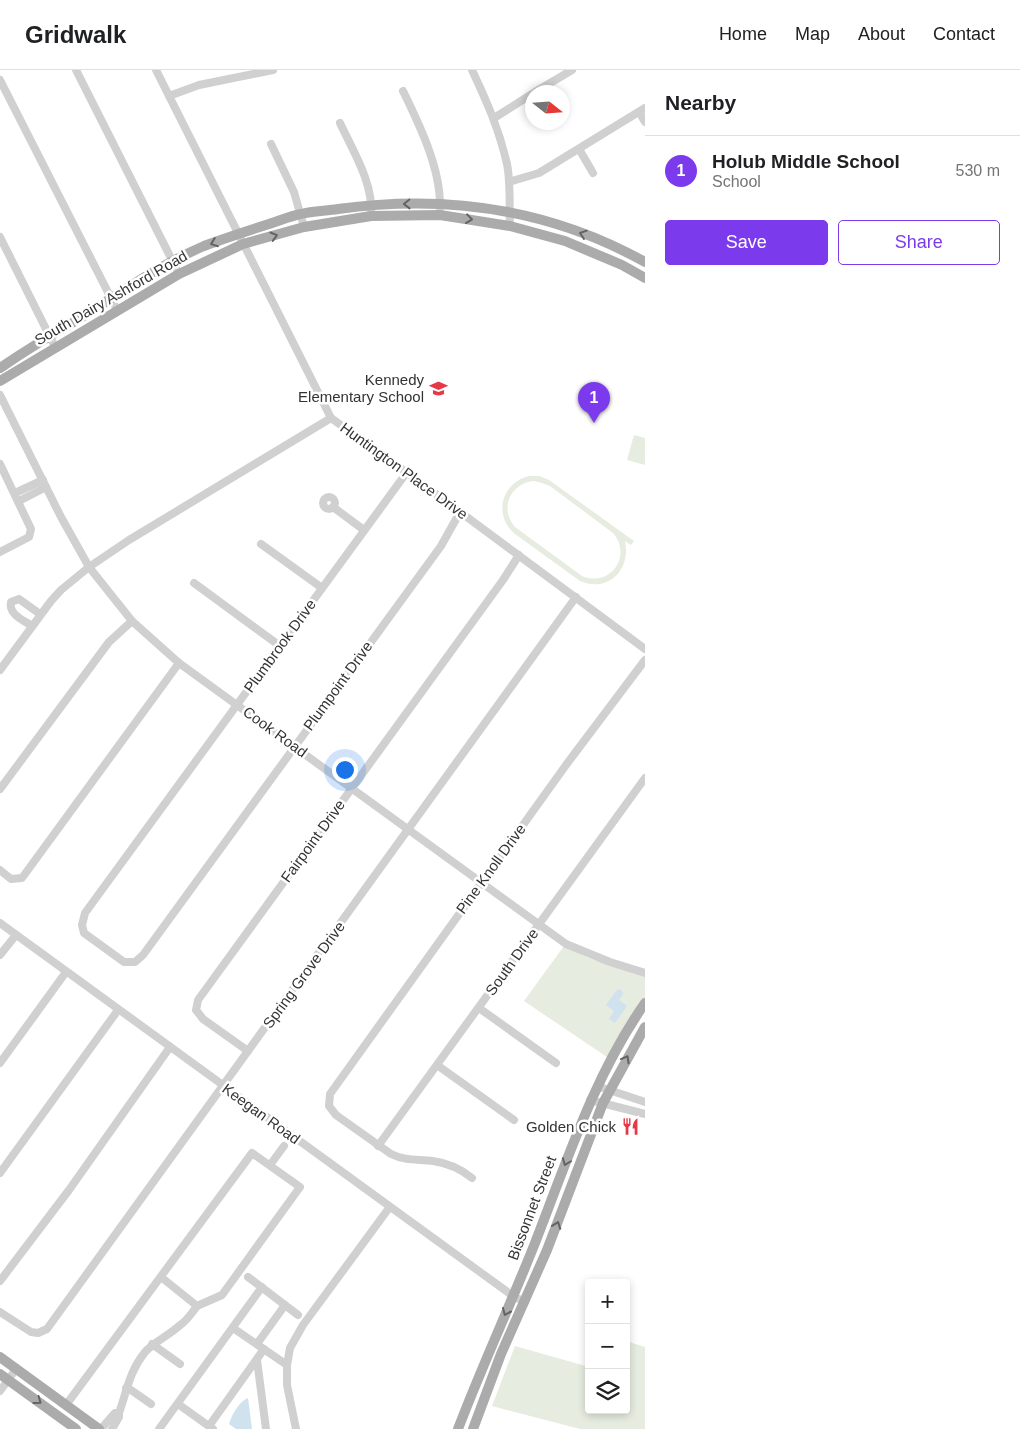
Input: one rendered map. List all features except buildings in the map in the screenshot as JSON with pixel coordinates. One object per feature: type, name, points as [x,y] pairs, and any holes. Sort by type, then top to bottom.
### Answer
[{"type":"main road","name":"South Dairy Ashford Road","points":[[0,368],[111,298],[173,262],[203,247],[237,234],[300,214],[372,204],[440,203],[480,207],[526,216],[579,232],[645,262]]},
{"type":"main road","name":"South Dairy Ashford Road","points":[[0,381],[179,274],[242,244],[304,227],[371,216],[440,215],[510,226],[565,241],[622,265],[645,278]]},
{"type":"main road","points":[[622,265],[628,253]]},
{"type":"main road","name":"Bissonnet Street","points":[[458,1429],[474,1386],[534,1246],[590,1100],[618,1044],[645,1003]]},
{"type":"main road","name":"Bissonnet Street","points":[[473,1429],[501,1354],[548,1250],[603,1103],[609,1089],[645,1027]]},
{"type":"main road","points":[[558,1183],[571,1188]]},
{"type":"main road","points":[[534,1246],[548,1250]]},
{"type":"main road","points":[[0,1357],[100,1429]]},
{"type":"main road","points":[[4,1376],[76,1429]]},
{"type":"main road","points":[[474,1386],[487,1391]]},
{"type":"street","points":[[76,70],[179,274]]},
{"type":"street","name":"Huntington Place Drive","points":[[156,70],[331,418],[407,472],[645,649]]},
{"type":"street","points":[[169,96],[199,85],[273,70]]},
{"type":"street","points":[[472,70],[494,118],[507,165],[510,226]]},
{"type":"street","points":[[547,85],[572,70]]},
{"type":"street","points":[[0,80],[117,310]]},
{"type":"street","points":[[403,91],[428,145],[440,203],[440,215]]},
{"type":"street","points":[[494,118],[525,99]]},
{"type":"street","points":[[509,182],[540,173],[642,110],[645,122]]},
{"type":"street","points":[[340,123],[363,173],[372,204],[371,216]]},
{"type":"street","points":[[271,144],[294,192],[304,227]]},
{"type":"street","points":[[579,149],[593,173]]},
{"type":"street","points":[[0,237],[55,347]]},
{"type":"street","name":"Cook Road","points":[[0,394],[88,567],[132,622],[179,663],[566,944],[610,962],[645,973]]},
{"type":"street","points":[[0,670],[40,614],[61,590],[88,567],[129,540],[331,418]]},
{"type":"street","points":[[0,464],[30,524],[31,533],[29,537],[0,552]]},
{"type":"street","name":"Plumbrook Drive","points":[[161,930],[143,955],[135,962],[124,962],[84,933],[82,925],[85,913],[100,892],[407,472]]},
{"type":"street","points":[[17,497],[44,483]]},
{"type":"street","points":[[334,507],[364,530]]},
{"type":"street","name":"Plumpoint Drive","points":[[161,930],[441,546],[460,512]]},
{"type":"street","points":[[262,544],[322,588]]},
{"type":"street","name":"Fairpoint Drive","points":[[248,1051],[203,1019],[196,1010],[198,1000],[503,580],[518,555]]},
{"type":"street","points":[[194,584],[280,646]]},
{"type":"street","name":"Spring Grove Drive","points":[[0,1312],[31,1332],[38,1333],[47,1329],[576,598]]},
{"type":"street","points":[[32,626],[13,613],[10,606],[12,602],[19,599],[40,614]]},
{"type":"street","points":[[0,789],[109,642],[132,622]]},
{"type":"street","name":"Pine Knoll Drive","points":[[378,1146],[336,1115],[329,1106],[330,1094],[480,883],[645,660]]},
{"type":"street","points":[[0,870],[12,879],[22,878],[179,663]]},
{"type":"street","name":"South Drive","points":[[378,1146],[645,778]]},
{"type":"street","name":"Keegan Road","points":[[0,923],[389,1208],[513,1296],[525,1302]]},
{"type":"street","points":[[0,955],[16,935]]},
{"type":"street","points":[[0,1063],[66,972]]},
{"type":"street","points":[[479,1008],[556,1063]]},
{"type":"street","points":[[0,1174],[118,1010]]},
{"type":"street","points":[[0,1282],[69,1190],[170,1047]]},
{"type":"street","points":[[437,1065],[514,1120]]},
{"type":"street","points":[[597,1086],[645,1102]]},
{"type":"street","points":[[590,1100],[645,1114]]},
{"type":"street","points":[[270,1165],[284,1146]]},
{"type":"street","points":[[378,1146],[400,1158],[433,1161],[449,1165],[463,1171],[472,1178]]},
{"type":"street","points":[[66,1405],[252,1153],[300,1187],[222,1295],[198,1306],[179,1327],[152,1344],[130,1374],[118,1413],[119,1417],[112,1429]]},
{"type":"street","points":[[296,1429],[287,1385],[287,1366],[290,1348],[302,1325],[389,1208]]},
{"type":"street","points":[[161,1277],[198,1306]]},
{"type":"street","points":[[248,1277],[298,1315]]},
{"type":"street","points":[[159,1429],[164,1425],[262,1287]]},
{"type":"street","points":[[257,1344],[285,1305]]},
{"type":"street","points":[[233,1328],[287,1366]]},
{"type":"street","points":[[152,1344],[180,1364]]},
{"type":"street","points":[[178,1404],[211,1427],[264,1349]]},
{"type":"street","points":[[257,1360],[266,1429]]},
{"type":"street","points":[[0,1391],[4,1376],[16,1369]]},
{"type":"street","points":[[126,1388],[151,1404]]},
{"type":"street","points":[[100,1429],[111,1416],[118,1413]]},
{"type":"shaded area","points":[[634,435],[645,438],[645,465],[627,460]]},
{"type":"shaded area","points":[[529,476],[539,476],[549,480],[634,541],[631,545],[625,541],[626,552],[621,570],[608,581],[600,584],[580,581],[515,534],[508,527],[502,510],[506,493],[519,480]],"holes":[[[534,481],[550,486],[613,533],[619,542],[621,551],[616,568],[609,574],[601,578],[592,579],[582,576],[515,527],[510,520],[508,512],[509,498],[519,486]]]},
{"type":"shaded area","points":[[564,946],[588,958],[645,977],[645,998],[607,1057],[524,1001]]},
{"type":"shaded area","points":[[630,1342],[645,1347],[645,1429],[580,1429],[492,1406],[515,1346],[585,1366],[585,1414],[630,1414]]},
{"type":"water","points":[[620,989],[623,994],[619,1000],[627,1006],[615,1023],[609,1019],[614,1011],[606,1005],[616,991]]},
{"type":"water","points":[[248,1398],[252,1429],[236,1429],[229,1424],[230,1420],[239,1405]]},
{"type":"place","name":"Kennedy Elementary School","points":[[438,389]]},
{"type":"place","name":"Holub Middle School","points":[[594,423]]},
{"type":"place","name":"Golden Chick","points":[[630,1127]]}]
